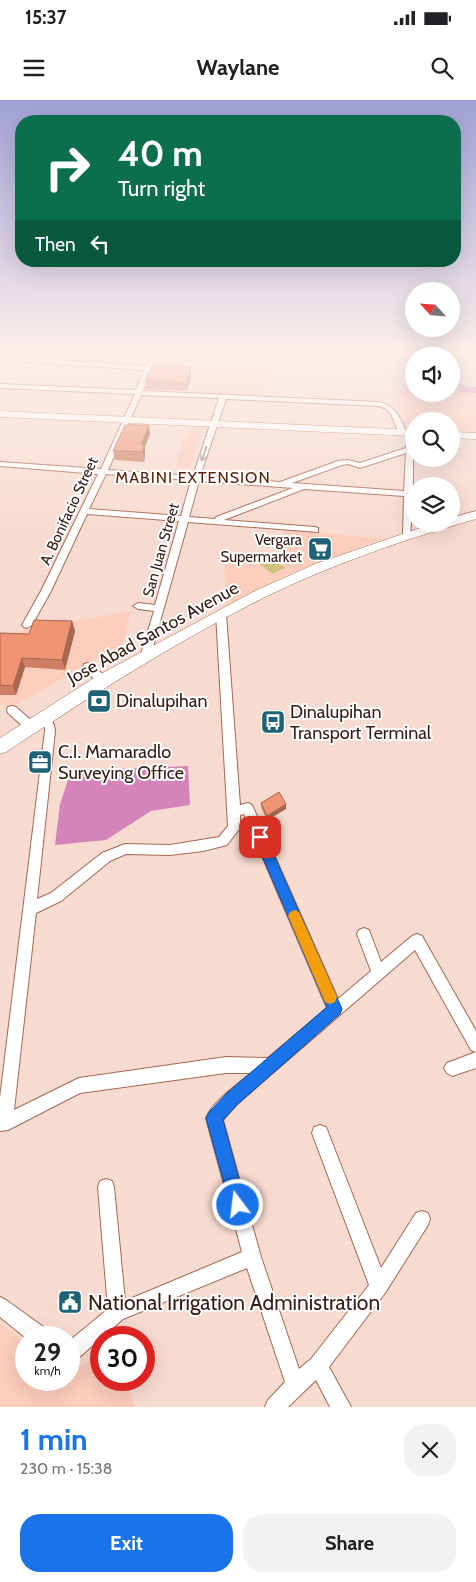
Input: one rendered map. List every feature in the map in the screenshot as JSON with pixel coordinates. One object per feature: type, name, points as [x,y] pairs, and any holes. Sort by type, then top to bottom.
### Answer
[{"type":"main road","points":[[0,414],[405,433]]},
{"type":"main road","points":[[460,435],[476,436]]},
{"type":"main road","points":[[460,519],[476,515]]},
{"type":"main road","name":"Jose Abad Santos Avenue","points":[[0,747],[36,722],[146,654],[221,614],[320,567],[417,532]]},
{"type":"street","name":"A. Bonifacio Street","points":[[28,625],[132,412]]},
{"type":"street","name":"San Juan Street","points":[[146,654],[196,478],[218,412]]},
{"type":"street","points":[[395,412],[405,427]]},
{"type":"street","points":[[281,484],[341,463],[348,462],[360,466],[405,451]]},
{"type":"street","points":[[0,464],[405,494]]},
{"type":"street","points":[[216,521],[303,486]]},
{"type":"street","points":[[85,511],[315,530]]},
{"type":"street","points":[[407,536],[408,532]]},
{"type":"street","points":[[138,606],[159,608]]},
{"type":"street","points":[[30,909],[56,897],[106,857],[125,850],[170,850],[203,846],[223,841],[234,828],[221,614]]},
{"type":"street","points":[[88,667],[103,680]]},
{"type":"street","points":[[3,1123],[50,731],[50,727],[12,710]]},
{"type":"street","points":[[234,811],[248,808],[335,1009]]},
{"type":"street","points":[[364,934],[378,971]]},
{"type":"street","points":[[295,1385],[252,1257],[214,1118],[232,1098],[378,971],[417,940],[476,1045]]},
{"type":"street","points":[[452,1068],[476,1060]]},
{"type":"street","points":[[3,1123],[79,1086],[226,1065],[271,1066]]},
{"type":"street","points":[[320,1133],[379,1287]]},
{"type":"street","points":[[106,1188],[117,1313]]},
{"type":"street","points":[[275,1407],[295,1385],[318,1366],[379,1287],[422,1219]]},
{"type":"street","points":[[80,1344],[117,1313],[252,1257]]},
{"type":"street","points":[[0,1306],[26,1326]]},
{"type":"street","points":[[318,1366],[341,1407]]},
{"type":"shaded area","points":[[399,412],[476,412],[476,433],[460,432],[460,412],[405,412],[405,429]]},
{"type":"shaded area","points":[[192,426],[205,426],[190,468],[176,467],[179,461],[176,460],[183,443],[181,443]]},
{"type":"shaded area","points":[[282,529],[382,539],[287,575],[226,605],[224,558],[254,559],[256,553],[283,554]]},
{"type":"shaded area","points":[[269,555],[285,568],[272,574],[256,561]]},
{"type":"shaded area","points":[[131,611],[123,644],[14,706],[0,705],[0,635]]},
{"type":"shaded area","points":[[188,766],[190,805],[151,811],[106,840],[55,845],[60,804],[70,774],[89,770]]},
{"type":"shaded area","points":[[0,1323],[15,1334],[15,1391],[80,1391],[80,1366],[90,1360],[90,1391],[130,1391],[135,1407],[0,1407]]},
{"type":"building","points":[[125,425],[149,425],[141,444],[144,444],[143,452],[113,451]]},
{"type":"building","points":[[34,620],[72,621],[62,660],[22,658],[13,686],[0,685],[0,633],[29,634]]},
{"type":"building","points":[[279,792],[286,804],[267,816],[261,803]]},
{"type":"slow traffic","points":[[295,916],[330,997]]},
{"type":"place","name":"Vergara Supermarket","points":[[320,549]]},
{"type":"place","name":"Dinalupihan","points":[[99,701]]},
{"type":"place","name":"Dinalupihan Transport Terminal","points":[[273,722]]},
{"type":"place","name":"C.I. Mamaradlo Surveying Office","points":[[40,762]]},
{"type":"place","name":"National Irrigation Administration","points":[[70,1302]]},
{"type":"district","name":"MABINI EXTENSION","points":[[193,477]]},
{"type":"route","points":[[238,1205],[214,1118],[232,1098],[335,1009],[260,837]]}]
